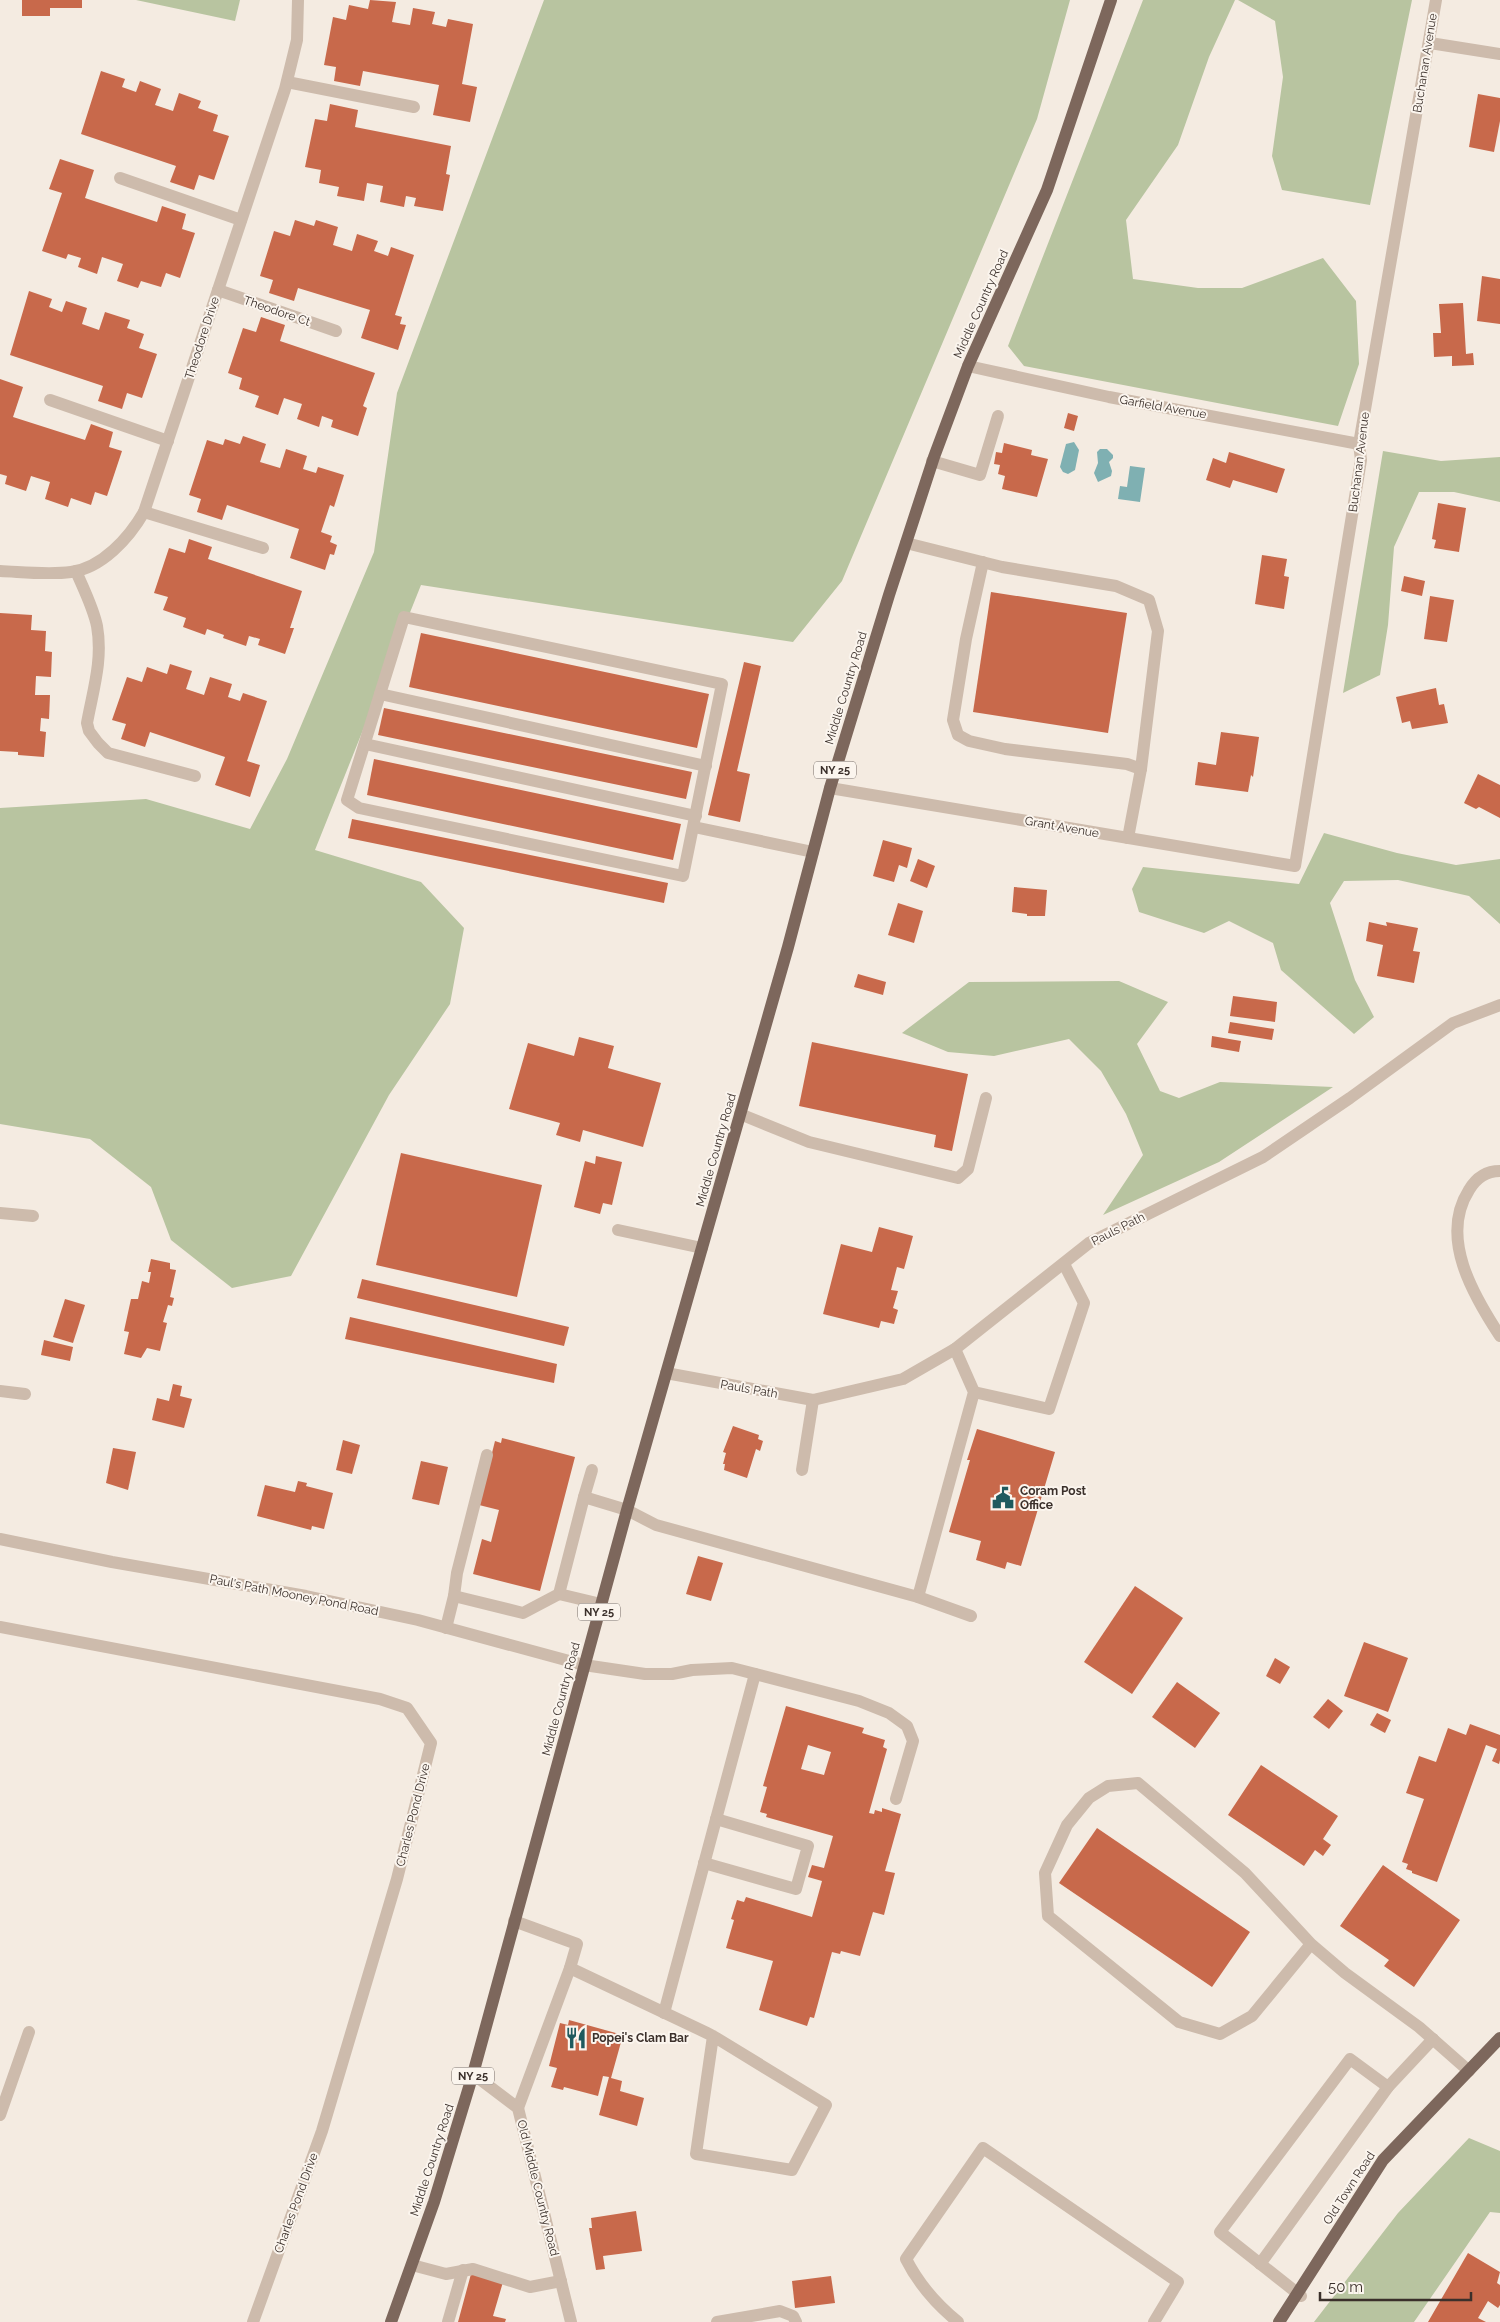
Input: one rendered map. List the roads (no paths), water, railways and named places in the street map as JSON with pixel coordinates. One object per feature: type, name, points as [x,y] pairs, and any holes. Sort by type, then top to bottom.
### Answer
[{"type":"main road","name":"Middle Country Road","points":[[391,2322],[434,2202],[473,2074],[627,1510],[740,1114],[830,788],[932,461],[968,366],[1047,190],[1111,0]]},
{"type":"main road","name":"Old Town Road","points":[[1279,2322],[1299,2295],[1383,2160],[1500,2038]]},
{"type":"street","name":"Theodore Drive","points":[[0,572],[72,572],[101,561],[124,539],[137,524],[144,512],[287,82],[297,40],[298,0]]},
{"type":"street","name":"Buchanan Avenue","points":[[1295,866],[1361,460],[1359,444],[1436,0]]},
{"type":"street","points":[[1430,43],[1500,54]]},
{"type":"street","points":[[287,82],[414,107]]},
{"type":"street","points":[[120,178],[241,220]]},
{"type":"street","name":"Theodore Ct","points":[[218,290],[336,331]]},
{"type":"street","name":"Garfield Avenue","points":[[968,366],[1109,398],[1359,444]]},
{"type":"street","points":[[50,400],[168,441]]},
{"type":"street","points":[[932,461],[980,475],[998,416]]},
{"type":"street","points":[[144,512],[263,548]]},
{"type":"street","points":[[906,543],[1002,567],[1116,586],[1149,600],[1158,631],[1141,769],[1128,838]]},
{"type":"street","points":[[983,562],[966,639],[953,720],[958,735],[970,741],[1005,749],[1127,764],[1141,769]]},
{"type":"street","points":[[76,571],[96,623],[100,644],[99,666],[87,722],[89,732],[108,753],[195,776]]},
{"type":"street","points":[[404,617],[722,684],[683,876],[359,808],[347,800],[380,694],[404,617]]},
{"type":"street","points":[[380,694],[706,766]]},
{"type":"street","points":[[364,744],[695,821],[813,852]]},
{"type":"street","name":"Grant Avenue","points":[[830,788],[1295,866]]},
{"type":"street","name":"Pauls Path","points":[[666,1373],[813,1400],[903,1379],[955,1349],[1089,1243],[1263,1157],[1350,1098],[1453,1023],[1500,1005]]},
{"type":"street","points":[[740,1114],[809,1142],[958,1178],[968,1168],[986,1098]]},
{"type":"street","points":[[1500,1171],[1482,1175],[1472,1184],[1464,1197],[1457,1216],[1457,1238],[1465,1269],[1478,1302],[1500,1336]]},
{"type":"street","points":[[0,1213],[33,1216]]},
{"type":"street","points":[[618,1230],[702,1248]]},
{"type":"street","points":[[974,1392],[1049,1409],[1084,1303],[1064,1264]]},
{"type":"street","points":[[918,1597],[974,1392],[955,1349]]},
{"type":"street","points":[[0,1391],[25,1394]]},
{"type":"street","points":[[802,1470],[813,1400]]},
{"type":"street","points":[[446,1628],[454,1596],[457,1573],[487,1455]]},
{"type":"street","points":[[559,1594],[592,1470]]},
{"type":"street","points":[[584,1497],[627,1510],[656,1525],[918,1597],[971,1616]]},
{"type":"street","name":"Paul's Path Mooney Pond Road","points":[[0,1539],[112,1562],[306,1596],[446,1628],[584,1665],[644,1674],[672,1674],[692,1670],[732,1668],[859,1701],[889,1713],[907,1726],[913,1741],[896,1799]]},
{"type":"street","points":[[454,1596],[523,1613],[559,1594],[601,1604]]},
{"type":"street","name":"Charles Pond Drive","points":[[0,1627],[380,1699],[407,1708],[431,1743],[397,1879],[322,2132],[253,2322]]},
{"type":"street","points":[[664,2013],[755,1674]]},
{"type":"street","points":[[1311,1944],[1252,2016],[1220,2034],[1202,2030],[1179,2022],[1048,1916],[1045,1873],[1067,1825],[1090,1798],[1108,1786],[1138,1783],[1245,1872],[1311,1944],[1345,1973],[1433,2039],[1469,2071]]},
{"type":"street","points":[[704,1863],[796,1890],[808,1846],[716,1819]]},
{"type":"street","points":[[514,1921],[577,1944],[570,1968],[518,2108]]},
{"type":"street","points":[[570,1968],[713,2036],[826,2105],[792,2170],[696,2154],[713,2036]]},
{"type":"street","points":[[0,2115],[29,2032]]},
{"type":"street","points":[[1260,2264],[1388,2087],[1433,2039]]},
{"type":"street","points":[[1299,2295],[1220,2232],[1350,2059],[1388,2087]]},
{"type":"street","name":"Old Middle Country Road","points":[[473,2074],[518,2108],[571,2322]]},
{"type":"street","points":[[957,2322],[934,2301],[916,2279],[906,2259],[983,2148],[1178,2282],[1154,2322]]},
{"type":"street","points":[[412,2265],[446,2274],[473,2269],[530,2287],[561,2281]]},
{"type":"street","points":[[448,2322],[463,2270]]},
{"type":"street","points":[[717,2322],[780,2311],[793,2316],[796,2322]]},
{"type":"water","points":[[1074,442],[1079,450],[1075,470],[1068,474],[1063,472],[1060,467],[1066,444]]},
{"type":"water","points":[[1100,449],[1107,449],[1113,455],[1113,458],[1109,462],[1112,471],[1111,476],[1098,482],[1094,473],[1098,463],[1097,452]]},
{"type":"water","points":[[1130,466],[1145,468],[1140,502],[1118,499],[1120,486],[1127,487]]},
{"type":"place","name":"Coram Post Office","points":[[1003,1498]]},
{"type":"place","name":"Popei's Clam Bar","points":[[576,2038]]}]
